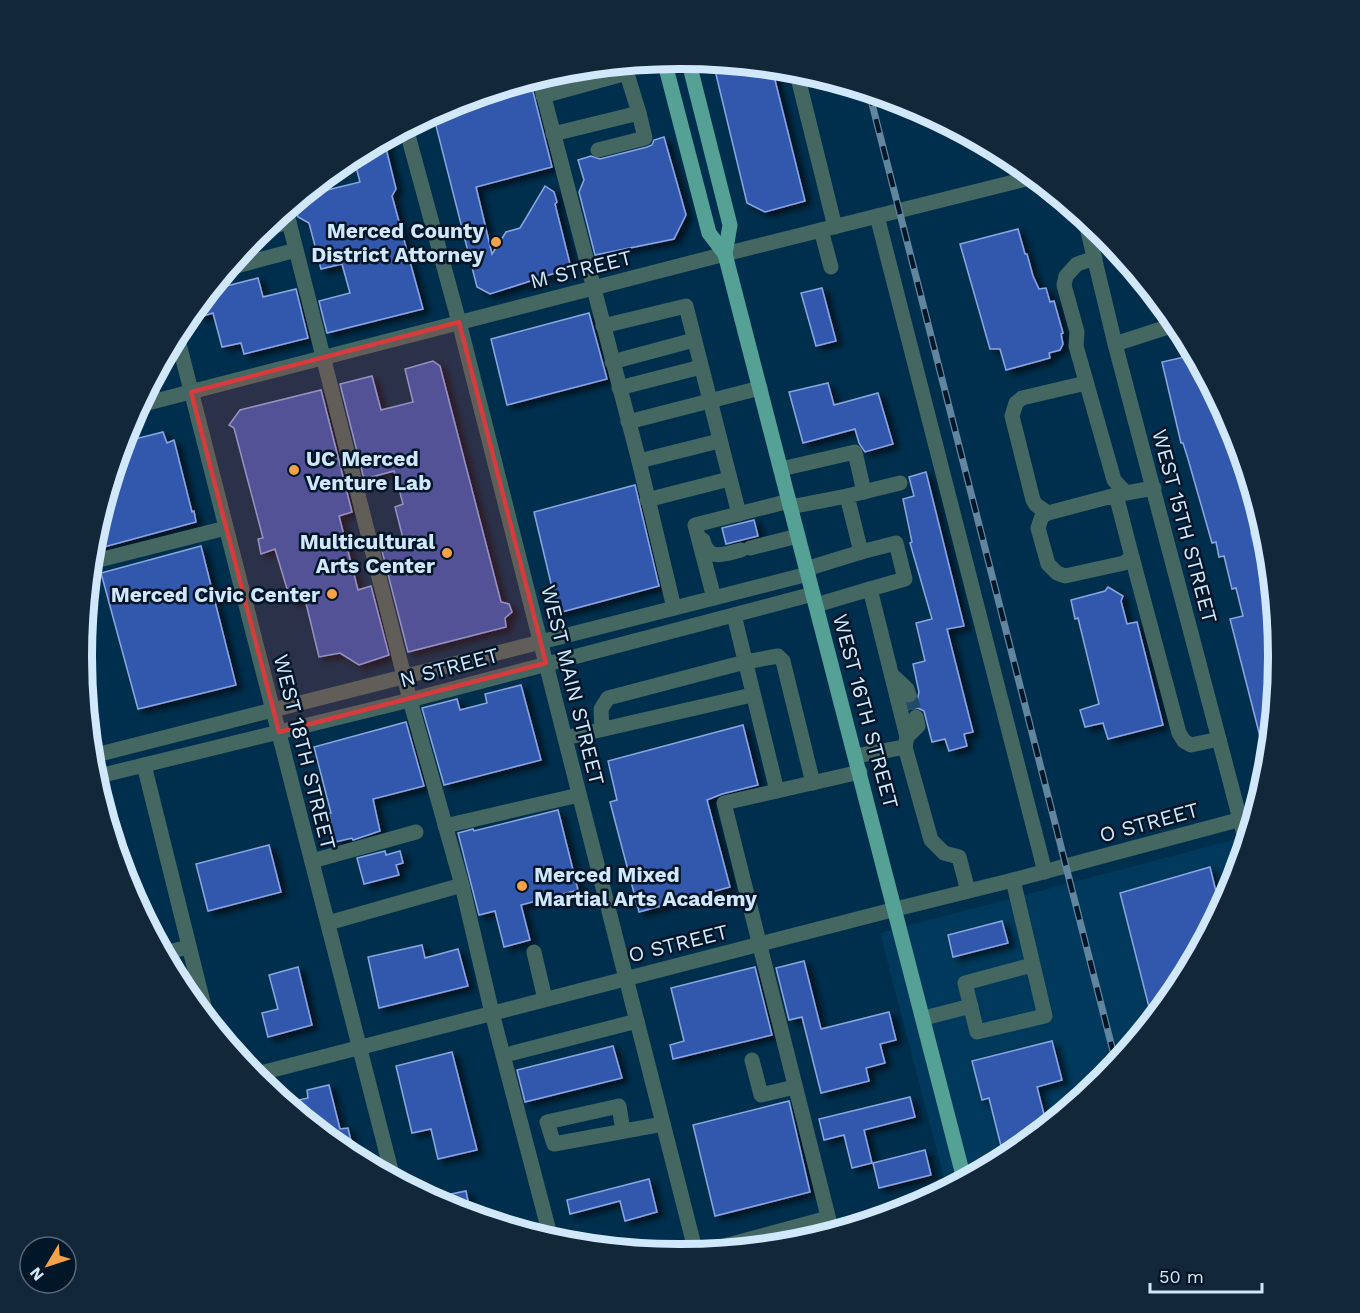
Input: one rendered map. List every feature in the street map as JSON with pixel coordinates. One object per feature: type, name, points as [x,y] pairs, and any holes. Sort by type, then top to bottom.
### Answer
[{"type":"main road","name":"WEST 16TH STREET","points":[[666,69],[708,233],[725,254],[962,1171]]},
{"type":"main road","name":"WEST 16TH STREET","points":[[691,69],[730,225],[725,254]]},
{"type":"street","points":[[598,150],[645,138],[627,72]]},
{"type":"street","points":[[543,96],[614,73]]},
{"type":"street","points":[[798,81],[828,229],[831,267]]},
{"type":"street","points":[[540,86],[639,461],[674,608]]},
{"type":"street","points":[[553,134],[639,114]]},
{"type":"street","name":"WEST MAIN STREET","points":[[408,136],[459,322],[695,1244]]},
{"type":"street","name":"M STREET","points":[[151,402],[1023,180]]},
{"type":"street","points":[[877,216],[1045,872]]},
{"type":"street","points":[[289,219],[410,700],[462,885],[492,1013],[548,1229]]},
{"type":"street","name":"WEST 15TH STREET","points":[[1089,236],[1115,344],[1219,740],[1246,814]]},
{"type":"street","points":[[242,264],[296,250]]},
{"type":"street","points":[[1095,258],[1070,269],[1064,285],[1077,332],[1076,346],[1086,383],[1114,480],[1121,494],[1128,560],[1179,734],[1191,745],[1219,740]]},
{"type":"street","points":[[603,326],[686,306],[739,514]]},
{"type":"street","points":[[1115,344],[1166,327]]},
{"type":"street","points":[[612,362],[694,340]]},
{"type":"street","name":"WEST 18TH STREET","points":[[180,349],[390,1167]]},
{"type":"street","points":[[620,388],[701,367]]},
{"type":"street","points":[[1048,513],[1036,505],[1033,500],[1012,416],[1016,404],[1022,398],[1086,383]]},
{"type":"street","points":[[628,422],[760,388]]},
{"type":"street","points":[[639,461],[719,441]]},
{"type":"street","points":[[781,469],[855,452],[864,492]]},
{"type":"street","points":[[647,500],[729,479]]},
{"type":"street","points":[[714,598],[695,525],[762,508],[847,496],[900,483]]},
{"type":"street","points":[[1128,560],[1065,576],[1052,570],[1048,564],[1038,528],[1042,516],[1121,494],[1154,488]]},
{"type":"street","points":[[847,496],[861,552]]},
{"type":"street","points":[[762,508],[757,514],[712,526],[705,533],[702,541],[705,550],[711,554],[721,555],[798,537]]},
{"type":"street","points":[[101,559],[226,528]]},
{"type":"street","name":"N STREET","points":[[101,754],[714,598],[896,543],[905,579],[870,589],[734,615],[410,700],[105,775]]},
{"type":"street","points":[[870,589],[931,840],[944,853],[959,857],[968,891]]},
{"type":"street","points":[[734,615],[777,791]]},
{"type":"street","points":[[602,729],[602,708],[608,698],[745,662],[778,656],[783,661],[813,783]]},
{"type":"street","points":[[892,674],[908,689],[909,694]]},
{"type":"street","points":[[565,738],[752,695]]},
{"type":"street","points":[[856,756],[906,742],[918,726],[916,717]]},
{"type":"street","points":[[144,765],[202,996]]},
{"type":"street","points":[[830,1225],[724,803],[860,772]]},
{"type":"street","points":[[446,826],[579,795]]},
{"type":"street","name":"O STREET","points":[[265,1072],[1244,819]]},
{"type":"street","points":[[312,861],[416,832]]},
{"type":"street","points":[[1013,880],[1045,1016],[977,1032],[965,983],[1032,965]]},
{"type":"street","points":[[328,923],[462,885]]},
{"type":"street","points":[[172,951],[189,947]]},
{"type":"street","points":[[534,952],[546,999]]},
{"type":"street","points":[[924,1018],[971,1006]]},
{"type":"street","points":[[513,1053],[637,1021]]},
{"type":"street","points":[[752,1060],[761,1095],[795,1087]]},
{"type":"street","points":[[622,1131],[619,1106],[547,1122],[554,1144],[663,1124]]},
{"type":"street","points":[[783,1235],[814,1228]]},
{"type":"highlighted area","points":[[459,322],[546,663],[279,732],[191,392]]},
{"type":"shaded area","points":[[1238,839],[1223,881],[1189,950],[1146,1014],[1122,1044],[1095,1072],[1038,1123],[974,1165],[945,1180],[880,933]]},
{"type":"building","points":[[715,70],[774,77],[805,201],[765,212],[747,203]]},
{"type":"building","points":[[532,88],[552,167],[476,187],[492,254],[506,232],[520,228],[545,186],[554,192],[571,268],[490,294],[477,287],[435,123],[491,100]]},
{"type":"building","points":[[664,137],[686,215],[674,239],[595,255],[579,192],[584,180],[578,160],[591,156],[600,159],[647,147],[652,145],[654,140]]},
{"type":"building","points":[[386,148],[396,189],[392,196],[423,309],[327,333],[319,301],[350,293],[342,264],[321,269],[309,223],[298,217],[296,212],[320,192],[360,182],[356,167]]},
{"type":"building","points":[[1018,229],[1039,289],[1046,288],[1050,302],[1054,301],[1063,333],[1061,334],[1063,344],[1060,350],[1049,353],[1050,358],[1006,370],[1000,349],[990,349],[960,244]]},
{"type":"building","points":[[258,278],[263,297],[296,289],[308,338],[244,354],[241,343],[222,347],[213,313],[202,317],[224,287]]},
{"type":"building","points":[[822,288],[836,341],[816,346],[801,293]]},
{"type":"building","points":[[589,313],[607,379],[507,405],[491,339]]},
{"type":"building","points":[[1185,357],[1189,363],[1223,432],[1247,504],[1254,532],[1251,533],[1260,565],[1266,618],[1268,656],[1261,740],[1230,619],[1243,616],[1236,588],[1232,589],[1224,556],[1219,557],[1216,542],[1212,543],[1188,459],[1183,443],[1181,443],[1162,362]]},
{"type":"building","points":[[433,361],[440,366],[501,602],[509,604],[512,612],[505,618],[506,627],[408,652],[382,551],[405,546],[395,507],[403,504],[394,471],[364,479],[340,384],[372,376],[381,410],[413,402],[405,369]]},
{"type":"building","points":[[828,383],[834,405],[878,393],[893,444],[865,452],[859,443],[855,429],[803,443],[789,392]]},
{"type":"building","points":[[321,390],[352,512],[339,516],[358,590],[371,586],[389,655],[359,665],[340,653],[319,657],[305,599],[291,602],[275,549],[261,554],[258,539],[263,538],[234,428],[229,425],[240,410]]},
{"type":"building","points":[[163,432],[167,443],[174,440],[196,522],[103,547],[113,504],[134,439]]},
{"type":"building","points":[[926,472],[964,626],[947,629],[973,732],[964,734],[967,746],[949,751],[945,739],[932,742],[924,711],[918,708],[910,709],[909,705],[917,701],[919,692],[913,664],[925,661],[916,623],[932,619],[910,543],[912,542],[903,499],[914,496],[909,477]]},
{"type":"building","points":[[635,485],[659,586],[558,613],[534,512]]},
{"type":"building","points":[[754,520],[758,536],[726,544],[722,528]]},
{"type":"building","points":[[201,546],[236,685],[138,709],[101,573]]},
{"type":"building","points":[[1108,587],[1123,596],[1121,601],[1127,624],[1137,622],[1163,725],[1108,739],[1103,723],[1085,727],[1080,710],[1099,704],[1078,618],[1075,619],[1071,600],[1105,591]]},
{"type":"building","points":[[521,685],[541,760],[444,785],[422,708],[457,699],[460,710],[487,703],[485,694]]},
{"type":"building","points":[[406,722],[424,786],[373,799],[380,831],[353,840],[352,838],[335,842],[329,813],[331,813],[314,747]]},
{"type":"building","points":[[743,725],[758,785],[707,800],[730,887],[639,912],[610,802],[617,800],[608,761]]},
{"type":"building","points":[[558,810],[578,890],[521,905],[530,940],[504,947],[495,911],[479,915],[458,833]]},
{"type":"building","points":[[269,845],[281,892],[208,911],[196,864]]},
{"type":"building","points":[[385,851],[386,855],[400,851],[403,863],[396,865],[399,875],[364,884],[357,858]]},
{"type":"building","points":[[1210,867],[1217,895],[1189,950],[1149,1009],[1120,893]]},
{"type":"building","points":[[1002,921],[1008,943],[953,957],[948,935]]},
{"type":"building","points":[[422,945],[425,958],[458,949],[468,986],[379,1008],[368,957]]},
{"type":"building","points":[[804,961],[821,1029],[889,1012],[896,1040],[880,1044],[885,1063],[866,1068],[869,1081],[821,1093],[802,1017],[789,1020],[776,968]]},
{"type":"building","points":[[298,967],[312,1025],[268,1037],[262,1013],[278,1009],[269,975]]},
{"type":"building","points":[[755,967],[772,1035],[673,1059],[670,1045],[684,1041],[671,988]]},
{"type":"building","points":[[1052,1041],[1062,1080],[1037,1087],[1045,1117],[1001,1148],[989,1098],[982,1100],[972,1061]]},
{"type":"building","points":[[613,1046],[622,1078],[525,1102],[517,1070]]},
{"type":"building","points":[[452,1052],[477,1150],[438,1159],[431,1129],[412,1133],[396,1066]]},
{"type":"building","points":[[329,1085],[340,1129],[348,1128],[352,1143],[322,1123],[296,1101],[308,1098],[307,1090]]},
{"type":"building","points":[[910,1097],[915,1117],[864,1130],[872,1163],[852,1168],[844,1135],[824,1140],[819,1119]]},
{"type":"building","points":[[789,1101],[810,1192],[715,1216],[693,1125]]},
{"type":"building","points":[[925,1150],[931,1175],[879,1188],[873,1163]]},
{"type":"building","points":[[649,1179],[657,1212],[625,1221],[620,1201],[570,1214],[567,1200]]},
{"type":"building","points":[[466,1191],[469,1204],[455,1199],[446,1195]]},
{"type":"tunnel","points":[[909,695],[916,717]]},
{"type":"railway","points":[[871,101],[1113,1053]]},
{"type":"place","name":"Merced County District Attorney","points":[[496,242]]},
{"type":"place","name":"UC Merced Venture Lab","points":[[294,470]]},
{"type":"place","name":"Multicultural Arts Center","points":[[447,553]]},
{"type":"place","name":"Merced Civic Center","points":[[332,594]]},
{"type":"place","name":"Merced Mixed Martial Arts Academy","points":[[522,886]]}]
